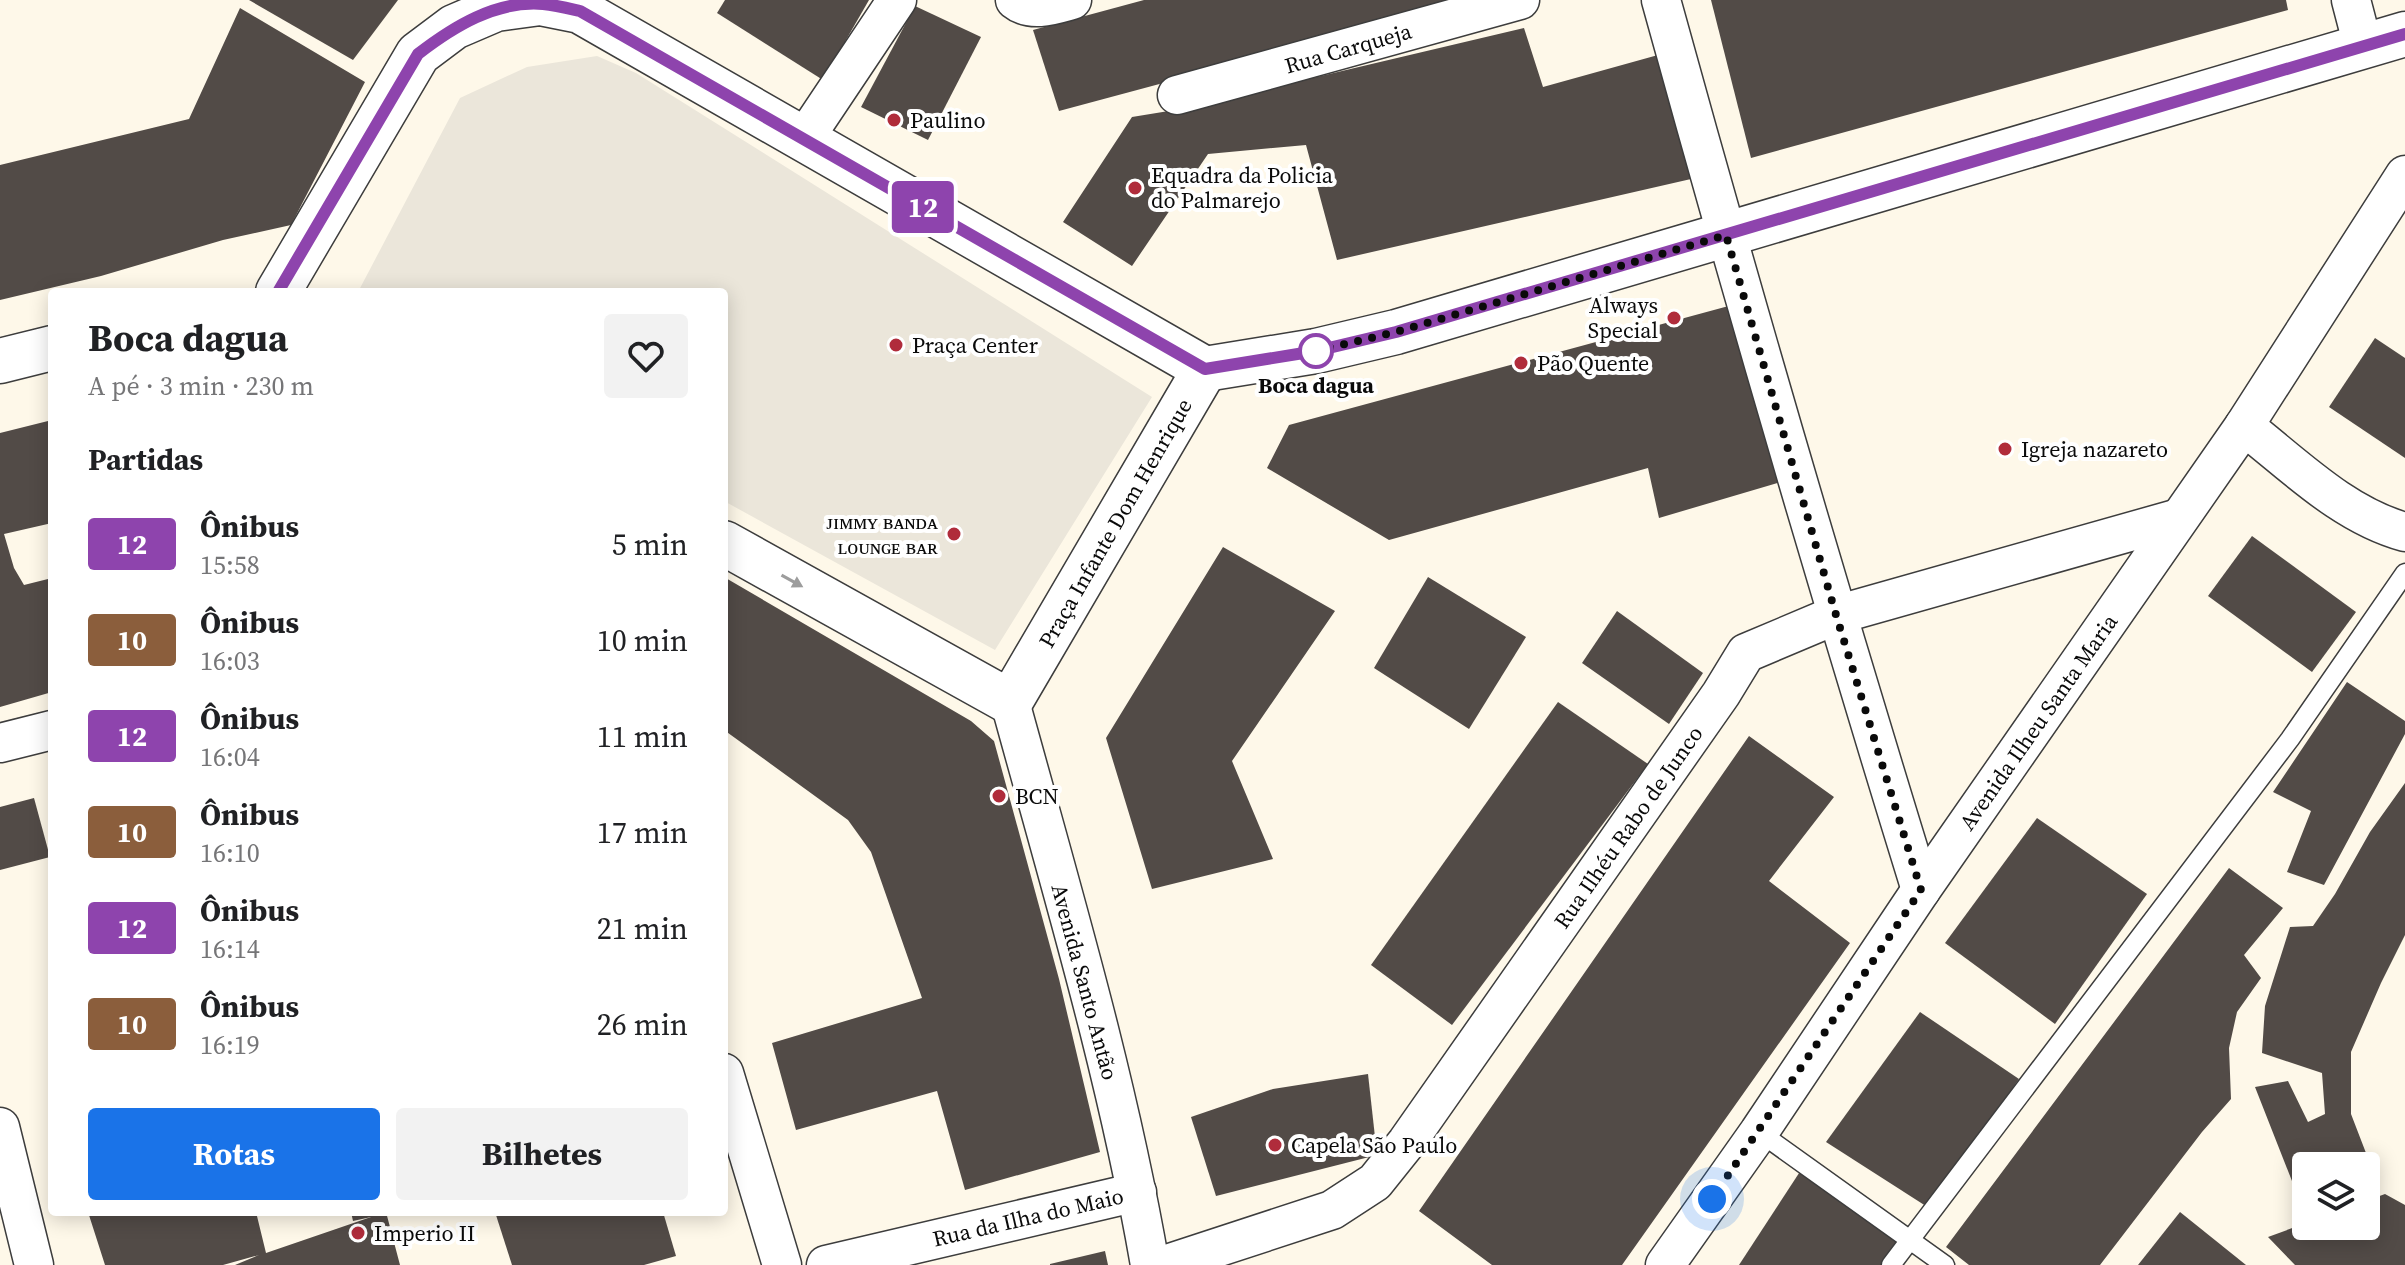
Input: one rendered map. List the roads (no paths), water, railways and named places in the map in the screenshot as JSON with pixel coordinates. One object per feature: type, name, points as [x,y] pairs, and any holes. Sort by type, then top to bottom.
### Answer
[{"type":"street","points":[[804,139],[897,0]]},
{"type":"street","points":[[1015,0],[1018,4],[1044,7],[1072,0]]},
{"type":"street","name":"Rua Carqueja","points":[[1177,95],[1520,0]]},
{"type":"street","points":[[1661,0],[1836,615],[1921,890]]},
{"type":"street","points":[[2351,0],[2363,46]]},
{"type":"street","points":[[280,288],[418,54],[454,27],[496,9],[540,3],[578,5],[804,139],[1205,369],[1316,351],[1396,332],[2405,34]]},
{"type":"street","name":"Avenida Ilheu Santa Maria","points":[[1665,1265],[2244,426],[2405,175]]},
{"type":"street","points":[[0,361],[48,349]]},
{"type":"street","name":"Praça Infante Dom Henrique","points":[[1010,702],[1205,369]]},
{"type":"street","points":[[2244,426],[2351,509],[2373,521],[2405,532]]},
{"type":"street","name":"Rua Ilhéu Rabo de Junco","points":[[1164,1265],[1332,1210],[1375,1182],[1416,1130],[1721,694],[1746,653],[1836,615],[2179,518]]},
{"type":"street","points":[[728,545],[1010,702]]},
{"type":"street","name":"Avenida Santo Antão","points":[[1010,702],[1099,1028],[1137,1192],[1150,1265]]},
{"type":"street","points":[[0,743],[48,731]]},
{"type":"street","points":[[728,1086],[782,1265]]},
{"type":"street","points":[[0,1130],[34,1265]]},
{"type":"street","name":"Rua da Ilha do Maio","points":[[826,1265],[1137,1192]]},
{"type":"lane","points":[[1891,1265],[2290,739],[2405,573]]},
{"type":"lane","points":[[1759,1132],[1945,1265]]},
{"type":"place","name":"Paulino","points":[[894,120]]},
{"type":"place","name":"Equadra da Policia do Palmarejo","points":[[1135,188]]},
{"type":"place","name":"Always Special","points":[[1674,318]]},
{"type":"place","name":"Praça Center","points":[[896,345]]},
{"type":"place","name":"Boca dagua","points":[[1316,351]]},
{"type":"place","name":"Pão Quente","points":[[1521,363]]},
{"type":"place","name":"Igreja nazareto","points":[[2005,449]]},
{"type":"place","name":"ᴊɪᴍᴍʏ ʙᴀɴᴅᴀ ʟᴏᴜɴɢᴇ ʙᴀʀ","points":[[954,534]]},
{"type":"place","name":"BCN","points":[[999,796]]},
{"type":"place","name":"Capela São Paulo","points":[[1275,1145]]},
{"type":"place","name":"Imperio II","points":[[358,1233]]}]
